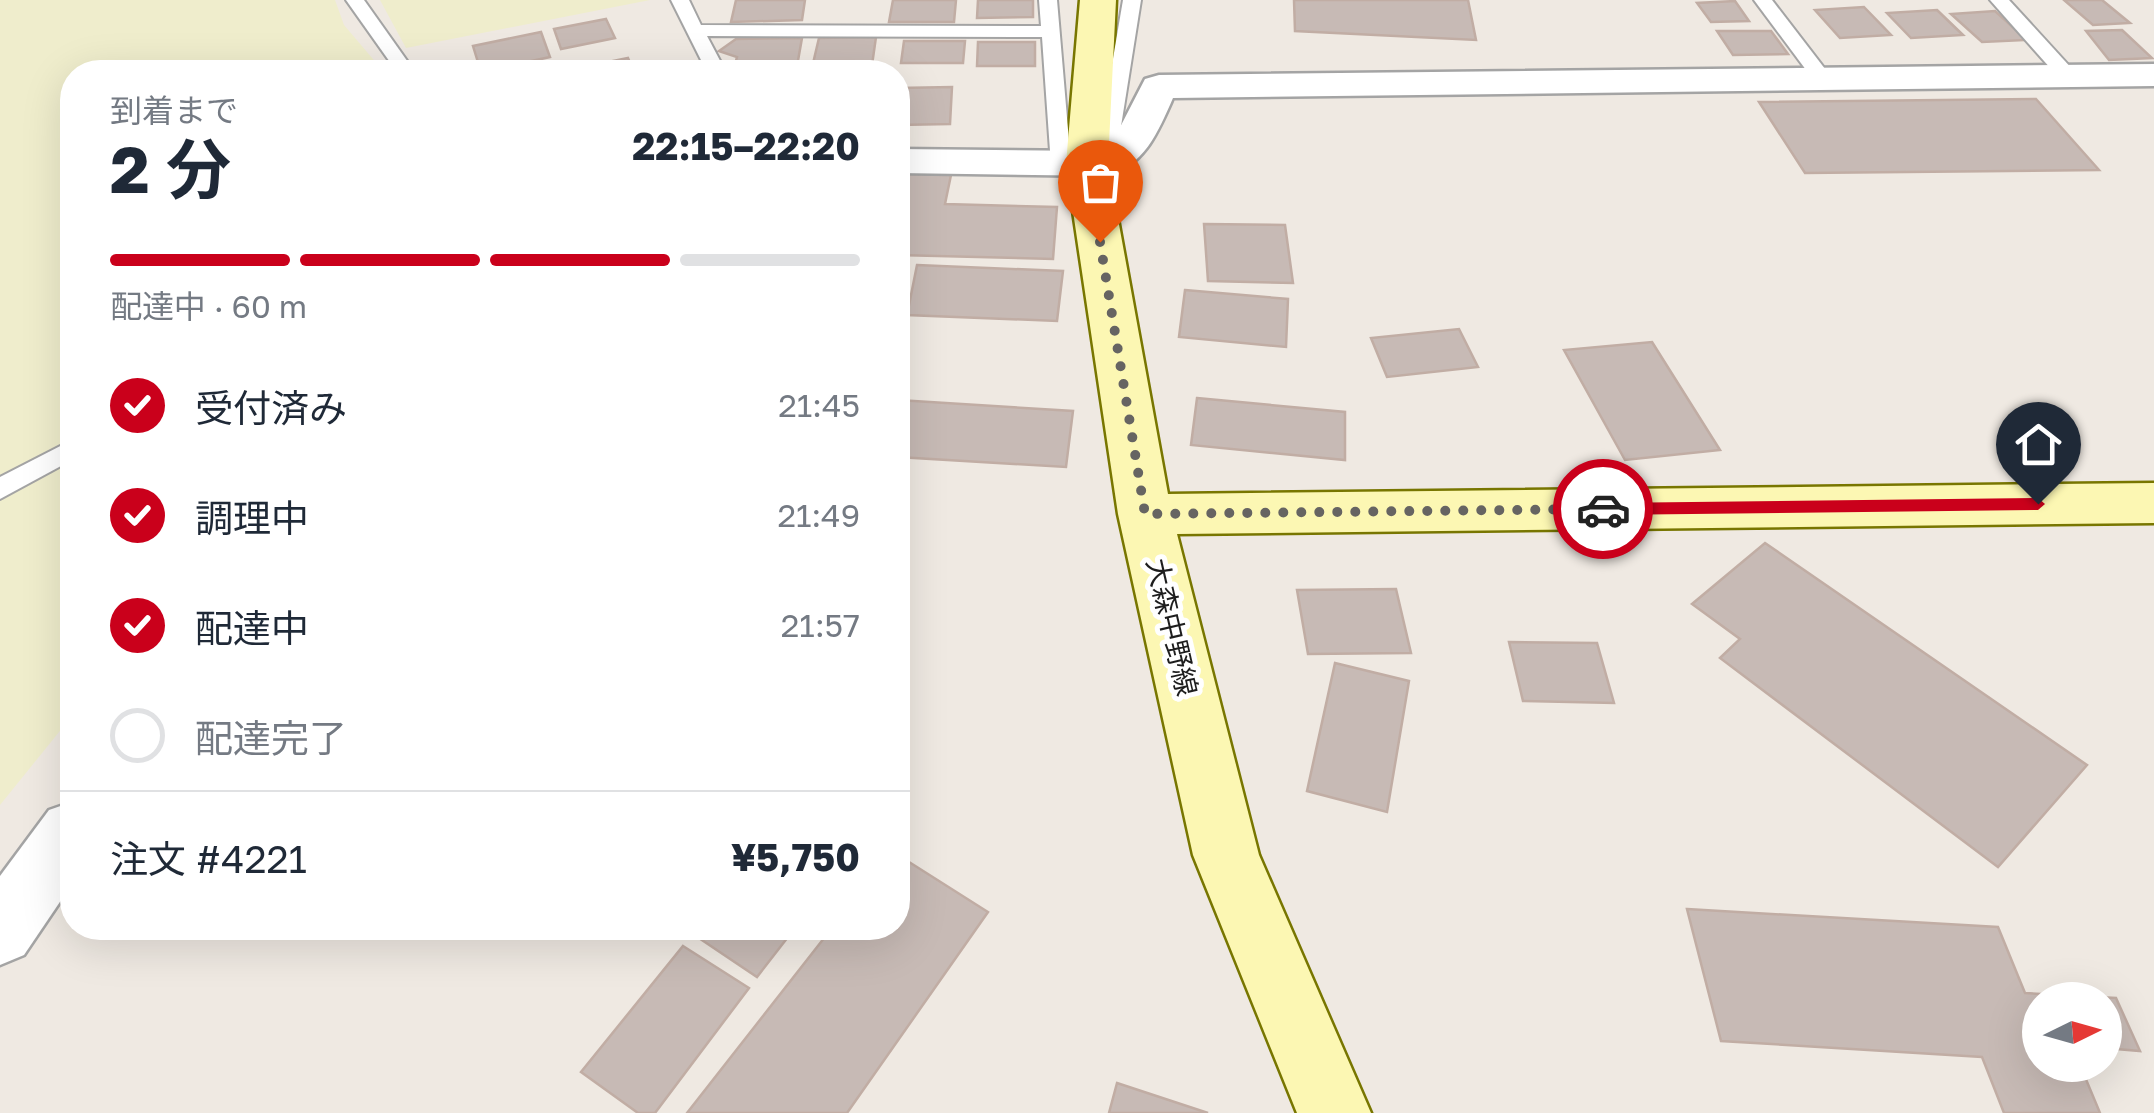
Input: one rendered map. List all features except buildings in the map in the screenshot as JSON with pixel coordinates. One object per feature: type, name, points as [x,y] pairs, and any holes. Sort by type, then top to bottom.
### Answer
[{"type":"main road","name":"大森中野線","points":[[1098,0],[1084,164],[1145,514],[1226,856],[1334,1113]]},
{"type":"main road","points":[[1145,514],[2154,503]]},
{"type":"street","points":[[910,161],[1084,164],[1133,141],[1159,87],[2154,74]]},
{"type":"street","points":[[0,932],[60,849]]},
{"type":"lane","points":[[355,0],[398,60]]},
{"type":"lane","points":[[680,0],[711,60]]},
{"type":"lane","points":[[1048,0],[1050,32],[1084,164]]},
{"type":"lane","points":[[1084,164],[1132,0]]},
{"type":"lane","points":[[1763,0],[1822,78]]},
{"type":"lane","points":[[1999,0],[2067,75]]},
{"type":"lane","points":[[697,30],[1050,32]]},
{"type":"lane","points":[[0,489],[60,456]]},
{"type":"shaded area","points":[[0,0],[335,0],[344,25],[374,60],[60,60],[60,731],[0,805]]},
{"type":"shaded area","points":[[380,0],[650,0],[406,48]]},
{"type":"way so far","points":[[1100,242],[1145,514],[1603,509]]},
{"type":"route","points":[[1603,509],[2038,504]]}]
